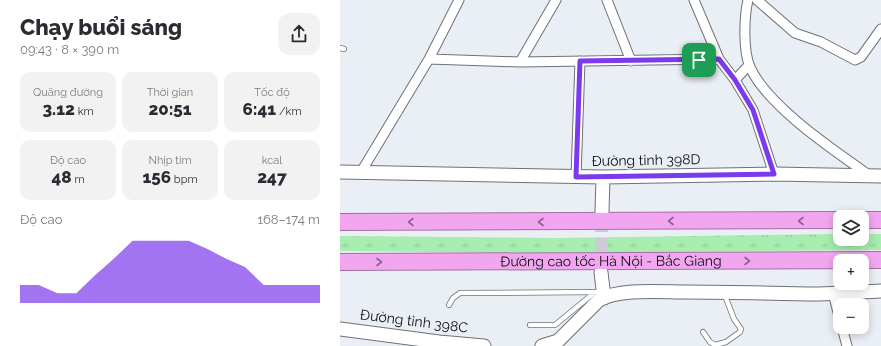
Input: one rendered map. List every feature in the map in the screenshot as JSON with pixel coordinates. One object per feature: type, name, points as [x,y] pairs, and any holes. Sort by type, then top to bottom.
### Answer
[{"type":"highway","points":[[340,222],[833,220]]},
{"type":"highway","points":[[869,220],[881,220]]},
{"type":"highway","name":"Đường cao tốc Hà Nội - Bắc Giang","points":[[340,262],[881,260]]},
{"type":"main road","name":"Đường tỉnh 398D","points":[[340,172],[576,177],[774,174],[876,176]]},
{"type":"main road","points":[[602,212],[603,177]]},
{"type":"main road","points":[[542,346],[558,341],[600,294],[601,272]]},
{"type":"main road","points":[[600,294],[645,292],[832,293],[881,291]]},
{"type":"main road","name":"Đường tỉnh 398C","points":[[340,328],[439,342],[484,346]]},
{"type":"street","points":[[361,172],[429,59],[459,0]]},
{"type":"street","points":[[520,62],[556,0]]},
{"type":"street","points":[[607,0],[631,60]]},
{"type":"street","points":[[694,0],[719,59],[735,80],[753,110],[774,174]]},
{"type":"street","points":[[748,0],[745,37],[749,64],[763,86],[785,110],[818,139],[876,176]]},
{"type":"street","points":[[757,0],[795,33],[821,42],[855,60],[861,57],[881,29]]},
{"type":"street","points":[[429,59],[520,62],[719,59]]},
{"type":"street","points":[[576,177],[580,61]]},
{"type":"street","points":[[735,80],[749,64]]},
{"type":"street","points":[[832,293],[833,298]]},
{"type":"street","points":[[844,334],[848,346]]},
{"type":"lane","points":[[703,332],[710,342],[715,345],[726,342],[740,332],[740,328],[734,319],[723,292]]},
{"type":"lane","points":[[448,305],[456,294],[460,293],[600,294]]},
{"type":"lane","points":[[530,325],[555,324],[600,294]]},
{"type":"green space","points":[[833,234],[833,246],[869,246],[869,234],[881,234],[881,250],[542,253],[340,251],[340,236],[556,238]]},
{"type":"tunnel","points":[[601,270],[602,212]]},
{"type":"route","points":[[719,59],[742,90],[753,110],[774,174],[576,177],[580,61],[699,60],[719,59]]}]
